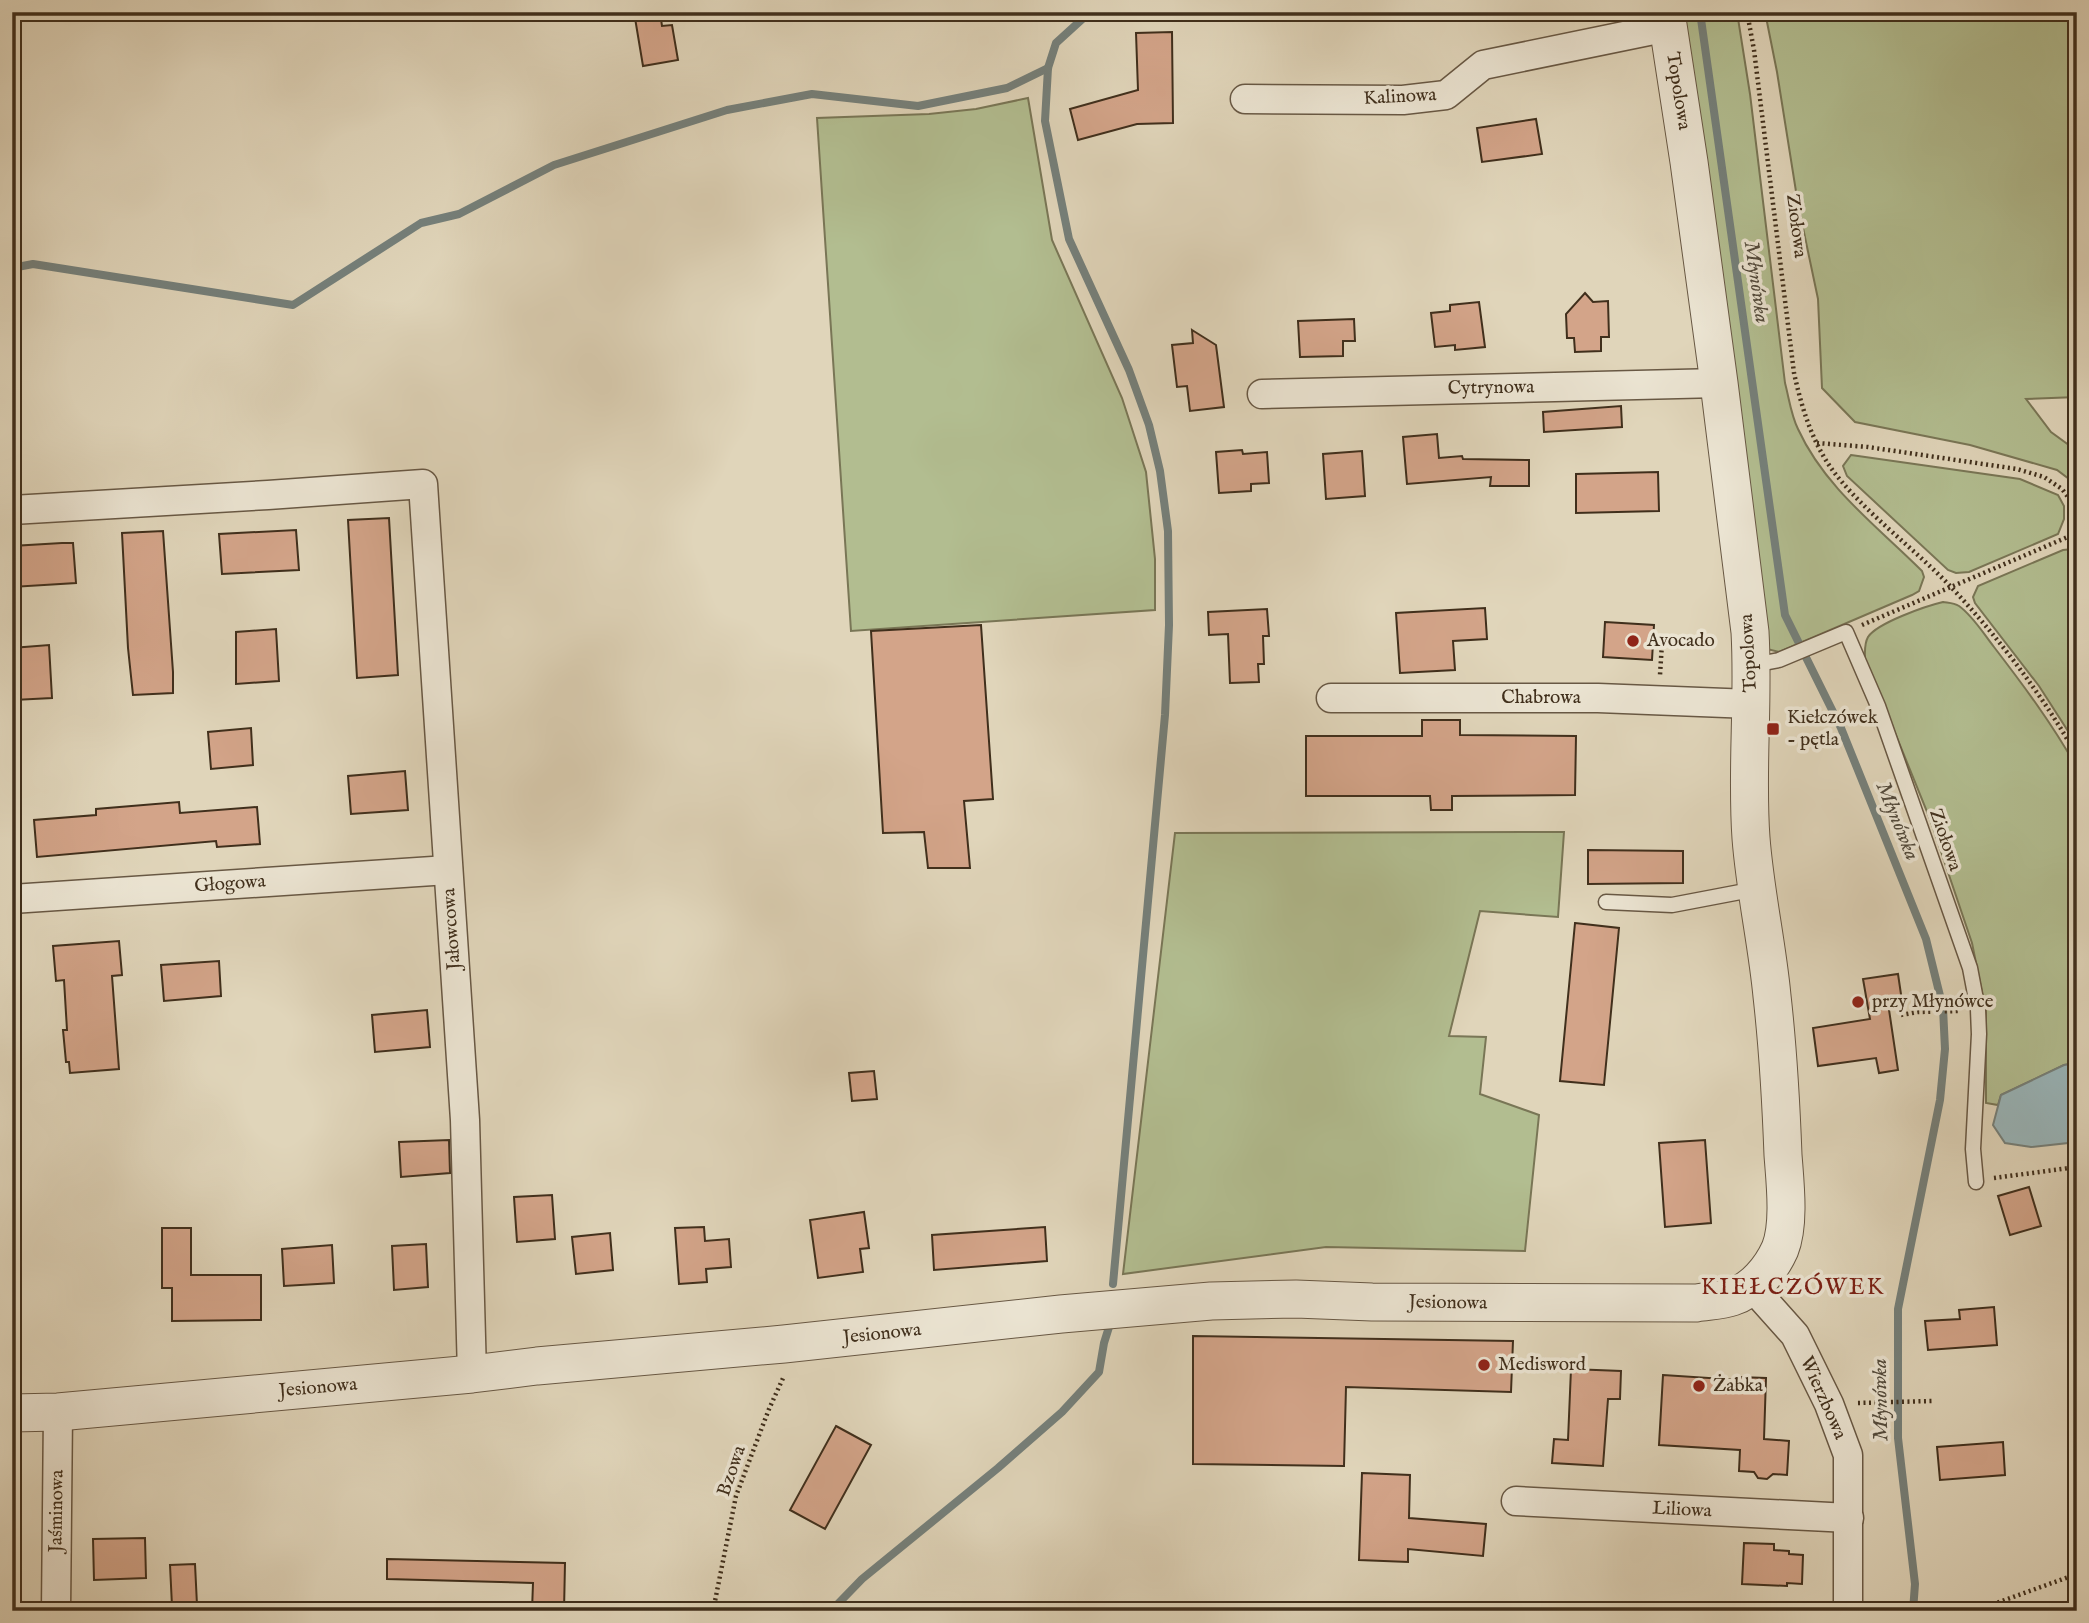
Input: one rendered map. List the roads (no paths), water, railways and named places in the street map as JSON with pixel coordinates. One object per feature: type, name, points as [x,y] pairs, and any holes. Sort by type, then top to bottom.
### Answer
[{"type":"street","name":"Kalinowa","points":[[1245,99],[1403,100],[1446,94],[1483,65],[1667,20]]},
{"type":"street","name":"Topolowa","points":[[1667,20],[1689,162],[1746,600],[1766,663],[1751,704],[1748,797],[1751,843],[1772,995],[1785,1194],[1784,1231],[1780,1248],[1769,1269],[1752,1287]]},
{"type":"street","name":"Cytrynowa","points":[[1262,394],[1719,383]]},
{"type":"street","name":"Jałowcowa","points":[[12,510],[423,484],[465,1120],[472,1374]]},
{"type":"street","name":"Chabrowa","points":[[1331,698],[1575,698],[1751,704]]},
{"type":"street","name":"Głogowa","points":[[12,899],[448,870]]},
{"type":"street","name":"Jesionowa","points":[[12,1413],[58,1412],[472,1374],[1211,1301],[1296,1299],[1373,1302],[1696,1303],[1732,1297],[1752,1287]]},
{"type":"street","name":"Wierzbowa","points":[[1752,1287],[1795,1335],[1829,1404],[1848,1455],[1848,1611]]},
{"type":"street","name":"Jaśminowa","points":[[56,1611],[58,1412]]},
{"type":"street","name":"Liliowa","points":[[1516,1501],[1849,1518]]},
{"type":"lane","name":"Ziołowa","points":[[1766,663],[1846,632],[1878,706],[1970,968],[1978,1010],[1979,1034],[1973,1149],[1976,1182]]},
{"type":"lane","points":[[1606,902],[1672,905],[1757,889]]},
{"type":"water","points":[[2077,1063],[2077,1142],[2031,1147],[2005,1143],[1993,1125],[2001,1095],[2064,1065]]},
{"type":"waterway","points":[[1090,12],[1056,43],[1048,68],[1045,121],[1069,239],[1129,370],[1149,425],[1160,471],[1168,531],[1169,625],[1165,715],[1113,1284]]},
{"type":"waterway","name":"Młynówka","points":[[1700,12],[1785,615],[1841,728],[1926,939],[1943,1008],[1945,1049],[1940,1100],[1898,1309],[1898,1438],[1915,1584],[1913,1611]]},
{"type":"waterway","points":[[12,268],[33,264],[293,305],[421,223],[459,214],[554,165],[727,110],[812,94],[918,106],[1007,88],[1048,68]]},
{"type":"waterway","points":[[831,1611],[862,1579],[1062,1412],[1099,1372],[1109,1327]]},
{"type":"place","name":"Avocado","points":[[1633,641]]},
{"type":"place","name":"Kiełczówek - pętla","points":[[1773,729]]},
{"type":"place","name":"przy Młynówce","points":[[1858,1002]]},
{"type":"place","name":"Medisword","points":[[1484,1365]]},
{"type":"place","name":"Żabka","points":[[1699,1386]]},
{"type":"district","name":"KIEŁCZÓWEK","points":[[1793,1287]]}]
